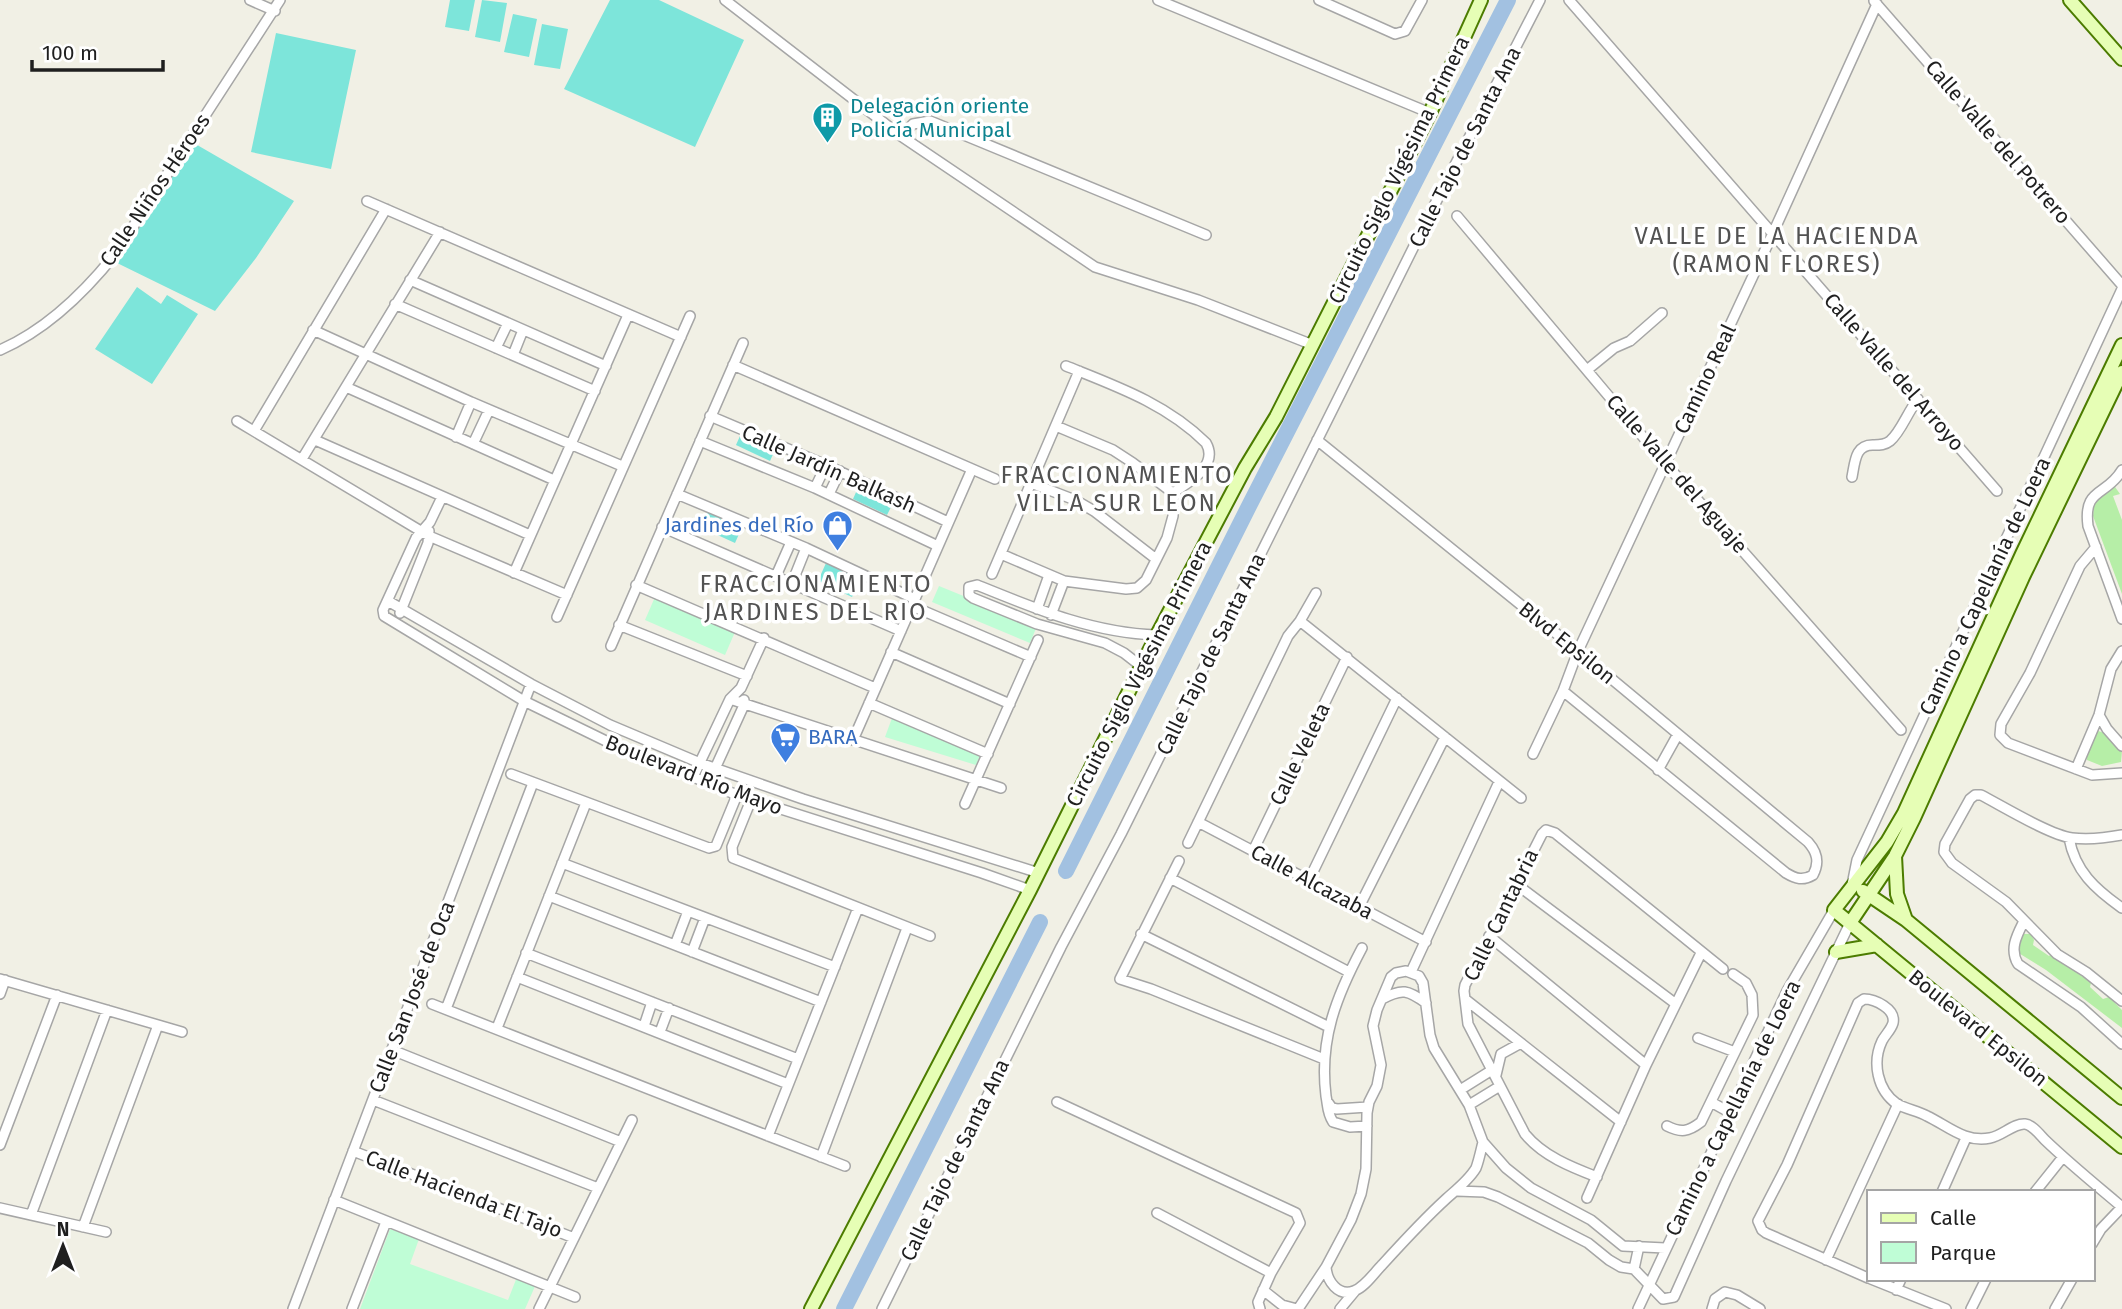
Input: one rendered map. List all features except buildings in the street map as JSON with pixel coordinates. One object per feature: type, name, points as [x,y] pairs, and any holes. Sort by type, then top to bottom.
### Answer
[{"type":"street","points":[[250,0],[275,11]]},
{"type":"street","name":"Calle Niños Héroes","points":[[0,350],[27,336],[53,317],[83,291],[116,253],[280,0]]},
{"type":"street","points":[[725,0],[901,136],[1095,268],[1198,300],[1313,345]]},
{"type":"street","points":[[1158,0],[1172,3],[1430,113]]},
{"type":"street","points":[[1319,0],[1395,34],[1405,31],[1422,0]]},
{"type":"street","name":"Circuito Siglo Vigésima Primera","points":[[811,1309],[1039,873],[1157,635],[1313,345],[1430,113],[1481,0]]},
{"type":"street","name":"Calle Tajo de Santa Ana","points":[[882,1309],[1049,971],[1121,834],[1540,0]]},
{"type":"street","name":"Calle Valle del Arroyo","points":[[1569,0],[1997,491]]},
{"type":"street","points":[[2070,0],[2122,59]]},
{"type":"street","name":"Camino Real","points":[[1533,754],[1563,691],[1578,651],[1773,233],[1875,2]]},
{"type":"street","name":"Calle Valle del Potrero","points":[[1875,2],[2122,287]]},
{"type":"street","points":[[901,136],[913,124],[930,121],[1206,235]]},
{"type":"street","points":[[367,201],[681,337]]},
{"type":"street","points":[[254,431],[386,209]]},
{"type":"street","name":"Calle Valle del Aguaje","points":[[1457,216],[1665,463],[1901,730]]},
{"type":"street","points":[[302,460],[440,232]]},
{"type":"street","points":[[410,280],[606,366]]},
{"type":"street","name":"Camino a Capellanía de Loera","points":[[1852,885],[1857,860],[2122,287]]},
{"type":"street","points":[[396,304],[595,391]]},
{"type":"street","points":[[1587,370],[1614,348],[1630,341],[1662,313]]},
{"type":"street","points":[[514,573],[628,316]]},
{"type":"street","points":[[557,617],[690,316]]},
{"type":"street","points":[[496,348],[508,323]]},
{"type":"street","points":[[313,330],[489,410],[622,466]]},
{"type":"street","points":[[513,355],[523,330]]},
{"type":"street","points":[[611,646],[743,343]]},
{"type":"street","points":[[1834,910],[1887,842],[1904,813],[2022,554],[2122,345]]},
{"type":"street","points":[[733,365],[995,480]]},
{"type":"street","points":[[1001,554],[1064,581],[1137,588],[1146,580],[1171,528],[1173,493],[1204,469],[1209,458],[1209,447],[1200,436],[1162,408],[1066,366]]},
{"type":"street","points":[[992,574],[1079,371]]},
{"type":"street","points":[[1457,1191],[1484,1192],[1498,1197],[1588,1243],[1621,1267],[1634,1269],[1663,1299],[1669,1300],[1676,1296],[1726,1181],[1850,923],[1895,856],[2122,372]]},
{"type":"street","points":[[346,387],[554,480]]},
{"type":"street","points":[[1852,477],[1856,456],[1861,448],[1864,445],[1879,445],[1891,441],[1918,399]]},
{"type":"street","points":[[456,437],[471,402]]},
{"type":"street","points":[[473,444],[489,410]]},
{"type":"street","name":"Calle Jardín Balkash","points":[[710,416],[840,471],[948,522]]},
{"type":"street","points":[[237,421],[426,533],[567,596]]},
{"type":"street","points":[[1056,426],[1113,450],[1173,493]]},
{"type":"street","points":[[315,440],[530,535]]},
{"type":"street","name":"Blvd Epsilon","points":[[1317,440],[1578,651],[1814,849],[1817,857],[1813,875],[1804,879],[1794,878],[1563,691]]},
{"type":"street","name":"Calle Jardín Balkash","points":[[700,441],[829,494],[938,546]]},
{"type":"street","points":[[815,488],[826,465]]},
{"type":"street","points":[[853,740],[972,469]]},
{"type":"street","points":[[829,494],[840,471]]},
{"type":"street","points":[[2121,474],[2093,496],[2087,515],[2088,526],[2122,619]]},
{"type":"street","points":[[1031,483],[1075,500],[1094,511],[1156,559]]},
{"type":"street","points":[[677,494],[806,548],[1031,657]]},
{"type":"street","points":[[395,623],[402,609],[429,522],[442,497]]},
{"type":"street","points":[[662,527],[901,631]]},
{"type":"street","points":[[388,601],[416,538],[426,533]]},
{"type":"street","points":[[776,576],[791,542]]},
{"type":"street","points":[[2096,547],[2080,566],[2030,673],[2000,728],[2000,734],[2008,743],[2092,775],[2122,773]]},
{"type":"street","points":[[792,583],[806,548]]},
{"type":"street","points":[[1037,609],[1049,575]]},
{"type":"street","points":[[1051,615],[1064,581]]},
{"type":"street","points":[[636,585],[875,688]]},
{"type":"street","points":[[1142,667],[1105,643],[1037,624],[973,598],[968,591],[973,585],[977,585],[1051,615],[1108,631],[1157,635]]},
{"type":"street","points":[[1188,843],[1288,636],[1316,593]]},
{"type":"street","name":"Boulevard Río Mayo","points":[[1030,890],[751,800],[608,742],[524,701],[384,616],[383,610],[388,601],[531,684],[610,725],[700,763],[1039,873]]},
{"type":"street","points":[[1300,621],[1521,798]]},
{"type":"street","points":[[620,625],[747,676]]},
{"type":"street","points":[[1105,643],[1108,631]]},
{"type":"street","points":[[693,777],[730,699],[741,688],[764,638]]},
{"type":"street","points":[[965,804],[1038,640]]},
{"type":"street","points":[[2076,769],[2099,715],[2111,668],[2122,651]]},
{"type":"street","points":[[891,652],[1010,704]]},
{"type":"street","name":"Calle Veleta","points":[[1253,851],[1347,657]]},
{"type":"street","name":"Calle San José de Oca","points":[[293,1309],[531,684]]},
{"type":"street","points":[[708,784],[744,705],[741,688]]},
{"type":"street","points":[[1309,880],[1397,698]]},
{"type":"street","points":[[730,699],[1001,788]]},
{"type":"street","points":[[869,703],[988,754]]},
{"type":"street","points":[[2099,715],[2122,746]]},
{"type":"street","points":[[1658,770],[1678,734]]},
{"type":"street","points":[[1359,907],[1445,737]]},
{"type":"street","points":[[511,774],[709,848],[716,846],[737,795]]},
{"type":"street","points":[[1411,972],[1499,782]]},
{"type":"street","points":[[446,1009],[533,783]]},
{"type":"street","points":[[2122,835],[2092,839],[2069,838],[1978,795],[1970,799],[1945,844],[1944,854],[1952,863],[2007,902],[2057,954],[2086,972],[2122,1001]]},
{"type":"street","points":[[751,800],[732,847],[733,858],[930,936]]},
{"type":"street","points":[[497,1028],[586,803]]},
{"type":"street","name":"Calle Alcazaba","points":[[1198,822],[1426,942]]},
{"type":"street","name":"Calle Cantabria","points":[[1597,1177],[1553,1157],[1530,1141],[1468,1024],[1465,985],[1542,834],[1550,830],[1723,969]]},
{"type":"street","points":[[2069,838],[2074,858],[2089,882],[2122,908]]},
{"type":"street","points":[[1895,856],[1897,894],[1906,920]]},
{"type":"street","points":[[1179,861],[1120,979],[1324,1059]]},
{"type":"street","points":[[562,863],[835,967]]},
{"type":"street","points":[[1170,878],[1349,972]]},
{"type":"street","points":[[1516,884],[1676,1004]]},
{"type":"street","name":"Boulevard Epsilon","points":[[1852,885],[1906,920],[2122,1098]]},
{"type":"street","points":[[549,896],[821,1002]]},
{"type":"street","points":[[768,1136],[858,908]]},
{"type":"street","name":"Camino a Capellanía de Loera","points":[[1638,1309],[1787,991],[1834,910]]},
{"type":"street","name":"Boulevard Epsilon","points":[[1834,910],[2122,1147]]},
{"type":"street","points":[[674,945],[688,911]]},
{"type":"street","points":[[692,952],[705,918]]},
{"type":"street","points":[[2024,921],[2014,940],[2014,955],[2018,964],[2081,1007],[2122,1044]]},
{"type":"street","points":[[821,1157],[908,928]]},
{"type":"street","points":[[1141,934],[1329,1027]]},
{"type":"street","points":[[1489,936],[1646,1065]]},
{"type":"street","points":[[1836,952],[1877,945]]},
{"type":"street","points":[[1362,948],[1349,972],[1329,1027],[1323,1071],[1327,1111],[1333,1122],[1350,1127],[1367,1126]]},
{"type":"street","points":[[526,953],[799,1059]]},
{"type":"street","points":[[1587,1198],[1646,1065],[1701,953]]},
{"type":"street","points":[[1263,1290],[1282,1306],[1297,1309],[1326,1267],[1351,1220],[1362,1194],[1366,1169],[1368,1107],[1377,1086],[1381,1065],[1373,1027],[1391,977],[1406,971],[1419,976],[1423,984],[1434,1048],[1469,1105],[1483,1142],[1506,1168],[1531,1188],[1591,1220],[1623,1246],[1665,1248]]},
{"type":"street","points":[[1667,1126],[1679,1132],[1691,1130],[1700,1122],[1753,1015],[1752,995],[1746,984],[1733,974]]},
{"type":"street","points":[[517,977],[788,1084]]},
{"type":"street","points":[[0,994],[3,979],[182,1032]]},
{"type":"street","points":[[1382,999],[1405,991],[1413,993],[1426,1003]]},
{"type":"street","points":[[0,1145],[57,995]]},
{"type":"street","points":[[1465,999],[1620,1122]]},
{"type":"street","points":[[1867,1278],[1766,1233],[1758,1221],[1787,1165],[1854,1010],[1864,999],[1874,1000],[1893,1016],[1891,1028],[1879,1049],[1877,1069],[1885,1091],[1898,1104],[1926,1115],[1966,1138],[1993,1138],[2026,1124],[2122,1207],[2094,1241]]},
{"type":"street","points":[[644,1026],[652,1002]]},
{"type":"street","points":[[432,1004],[845,1166]]},
{"type":"street","points":[[660,1032],[670,1008]]},
{"type":"street","points":[[31,1215],[107,1010]]},
{"type":"street","points":[[83,1227],[158,1025]]},
{"type":"street","points":[[1698,1038],[1735,1052]]},
{"type":"street","points":[[1460,1090],[1494,1073],[1501,1054],[1521,1043]]},
{"type":"street","points":[[392,1050],[621,1142]]},
{"type":"street","points":[[1469,1105],[1500,1086]]},
{"type":"street","points":[[373,1100],[598,1188]]},
{"type":"street","points":[[1327,1101],[1337,1110],[1368,1107]]},
{"type":"street","points":[[1057,1102],[1296,1213],[1300,1223],[1263,1290],[1258,1302],[1260,1309]]},
{"type":"street","points":[[1711,1102],[1729,1112]]},
{"type":"street","points":[[1826,1260],[1898,1104]]},
{"type":"street","points":[[539,1309],[632,1120]]},
{"type":"street","points":[[1943,1190],[1966,1138]]},
{"type":"street","points":[[1340,1309],[1406,1239],[1457,1191],[1475,1168],[1483,1142]]},
{"type":"street","name":"Calle Hacienda El Tajo","points":[[353,1151],[574,1238]]},
{"type":"street","points":[[2037,1190],[2063,1157]]},
{"type":"street","points":[[334,1200],[575,1297]]},
{"type":"street","points":[[0,1208],[106,1232]]},
{"type":"street","points":[[1157,1213],[1271,1273]]},
{"type":"street","points":[[352,1309],[386,1222]]},
{"type":"street","points":[[1634,1269],[1639,1246]]},
{"type":"street","points":[[1326,1267],[1326,1276],[1339,1290],[1355,1291]]},
{"type":"street","points":[[1875,1281],[1946,1309]]},
{"type":"street","points":[[1896,1290],[1900,1281]]},
{"type":"street","points":[[1971,1309],[1985,1281]]},
{"type":"street","points":[[2055,1309],[2071,1281]]},
{"type":"street","points":[[1712,1309],[1719,1294],[1728,1292],[1760,1309]]},
{"type":"green space","points":[[2113,484],[2120,494],[2113,496],[2122,520],[2122,594],[2093,516],[2095,495]]},
{"type":"green space","points":[[939,586],[1037,626],[1030,643],[932,602]]},
{"type":"green space","points":[[655,597],[735,632],[725,655],[645,620]]},
{"type":"green space","points":[[892,718],[980,755],[976,765],[885,737]]},
{"type":"green space","points":[[2098,731],[2108,734],[2122,751],[2121,762],[2102,766],[2087,760],[2087,752]]},
{"type":"green space","points":[[2024,934],[2031,934],[2033,945],[2049,956],[2052,953],[2091,983],[2090,987],[2103,999],[2109,997],[2122,1010],[2122,1028],[2046,970],[2017,952],[2018,941]]},
{"type":"green space","points":[[390,1229],[419,1239],[410,1264],[508,1300],[517,1277],[536,1284],[525,1309],[360,1309]]},
{"type":"shaded area","points":[[450,0],[475,0],[469,31],[445,27]]},
{"type":"shaded area","points":[[482,0],[507,3],[500,42],[475,37]]},
{"type":"shaded area","points":[[610,0],[659,0],[744,40],[695,147],[564,89]]},
{"type":"shaded area","points":[[513,14],[537,19],[529,57],[504,52]]},
{"type":"shaded area","points":[[542,24],[568,29],[560,69],[534,65]]},
{"type":"shaded area","points":[[276,33],[356,50],[331,169],[251,152]]},
{"type":"shaded area","points":[[192,142],[294,201],[256,258],[215,311],[115,262]]},
{"type":"shaded area","points":[[137,287],[161,304],[167,295],[198,314],[152,384],[95,349]]},
{"type":"shaded area","points":[[744,427],[778,443],[770,461],[736,445]]},
{"type":"shaded area","points":[[861,481],[896,497],[887,515],[853,499]]},
{"type":"shaded area","points":[[709,509],[743,525],[735,543],[700,527]]},
{"type":"shaded area","points":[[826,563],[861,579],[852,597],[818,581]]},
{"type":"waterway","points":[[1066,871],[1508,0]]},
{"type":"waterway","points":[[844,1309],[1040,922]]},
{"type":"place","name":"Delegación oriente Policía Municipal","points":[[827,145]]},
{"type":"place","name":"Jardines del Río","points":[[837,552]]},
{"type":"place","name":"BARA","points":[[785,764]]},
{"type":"district","name":"VALLE DE LA HACIENDA (RAMON FLORES)","points":[[1777,250]]},
{"type":"district","name":"FRACCIONAMIENTO VILLA SUR LEON","points":[[1117,489]]},
{"type":"district","name":"FRACCIONAMIENTO JARDINES DEL RIO","points":[[816,598]]}]
